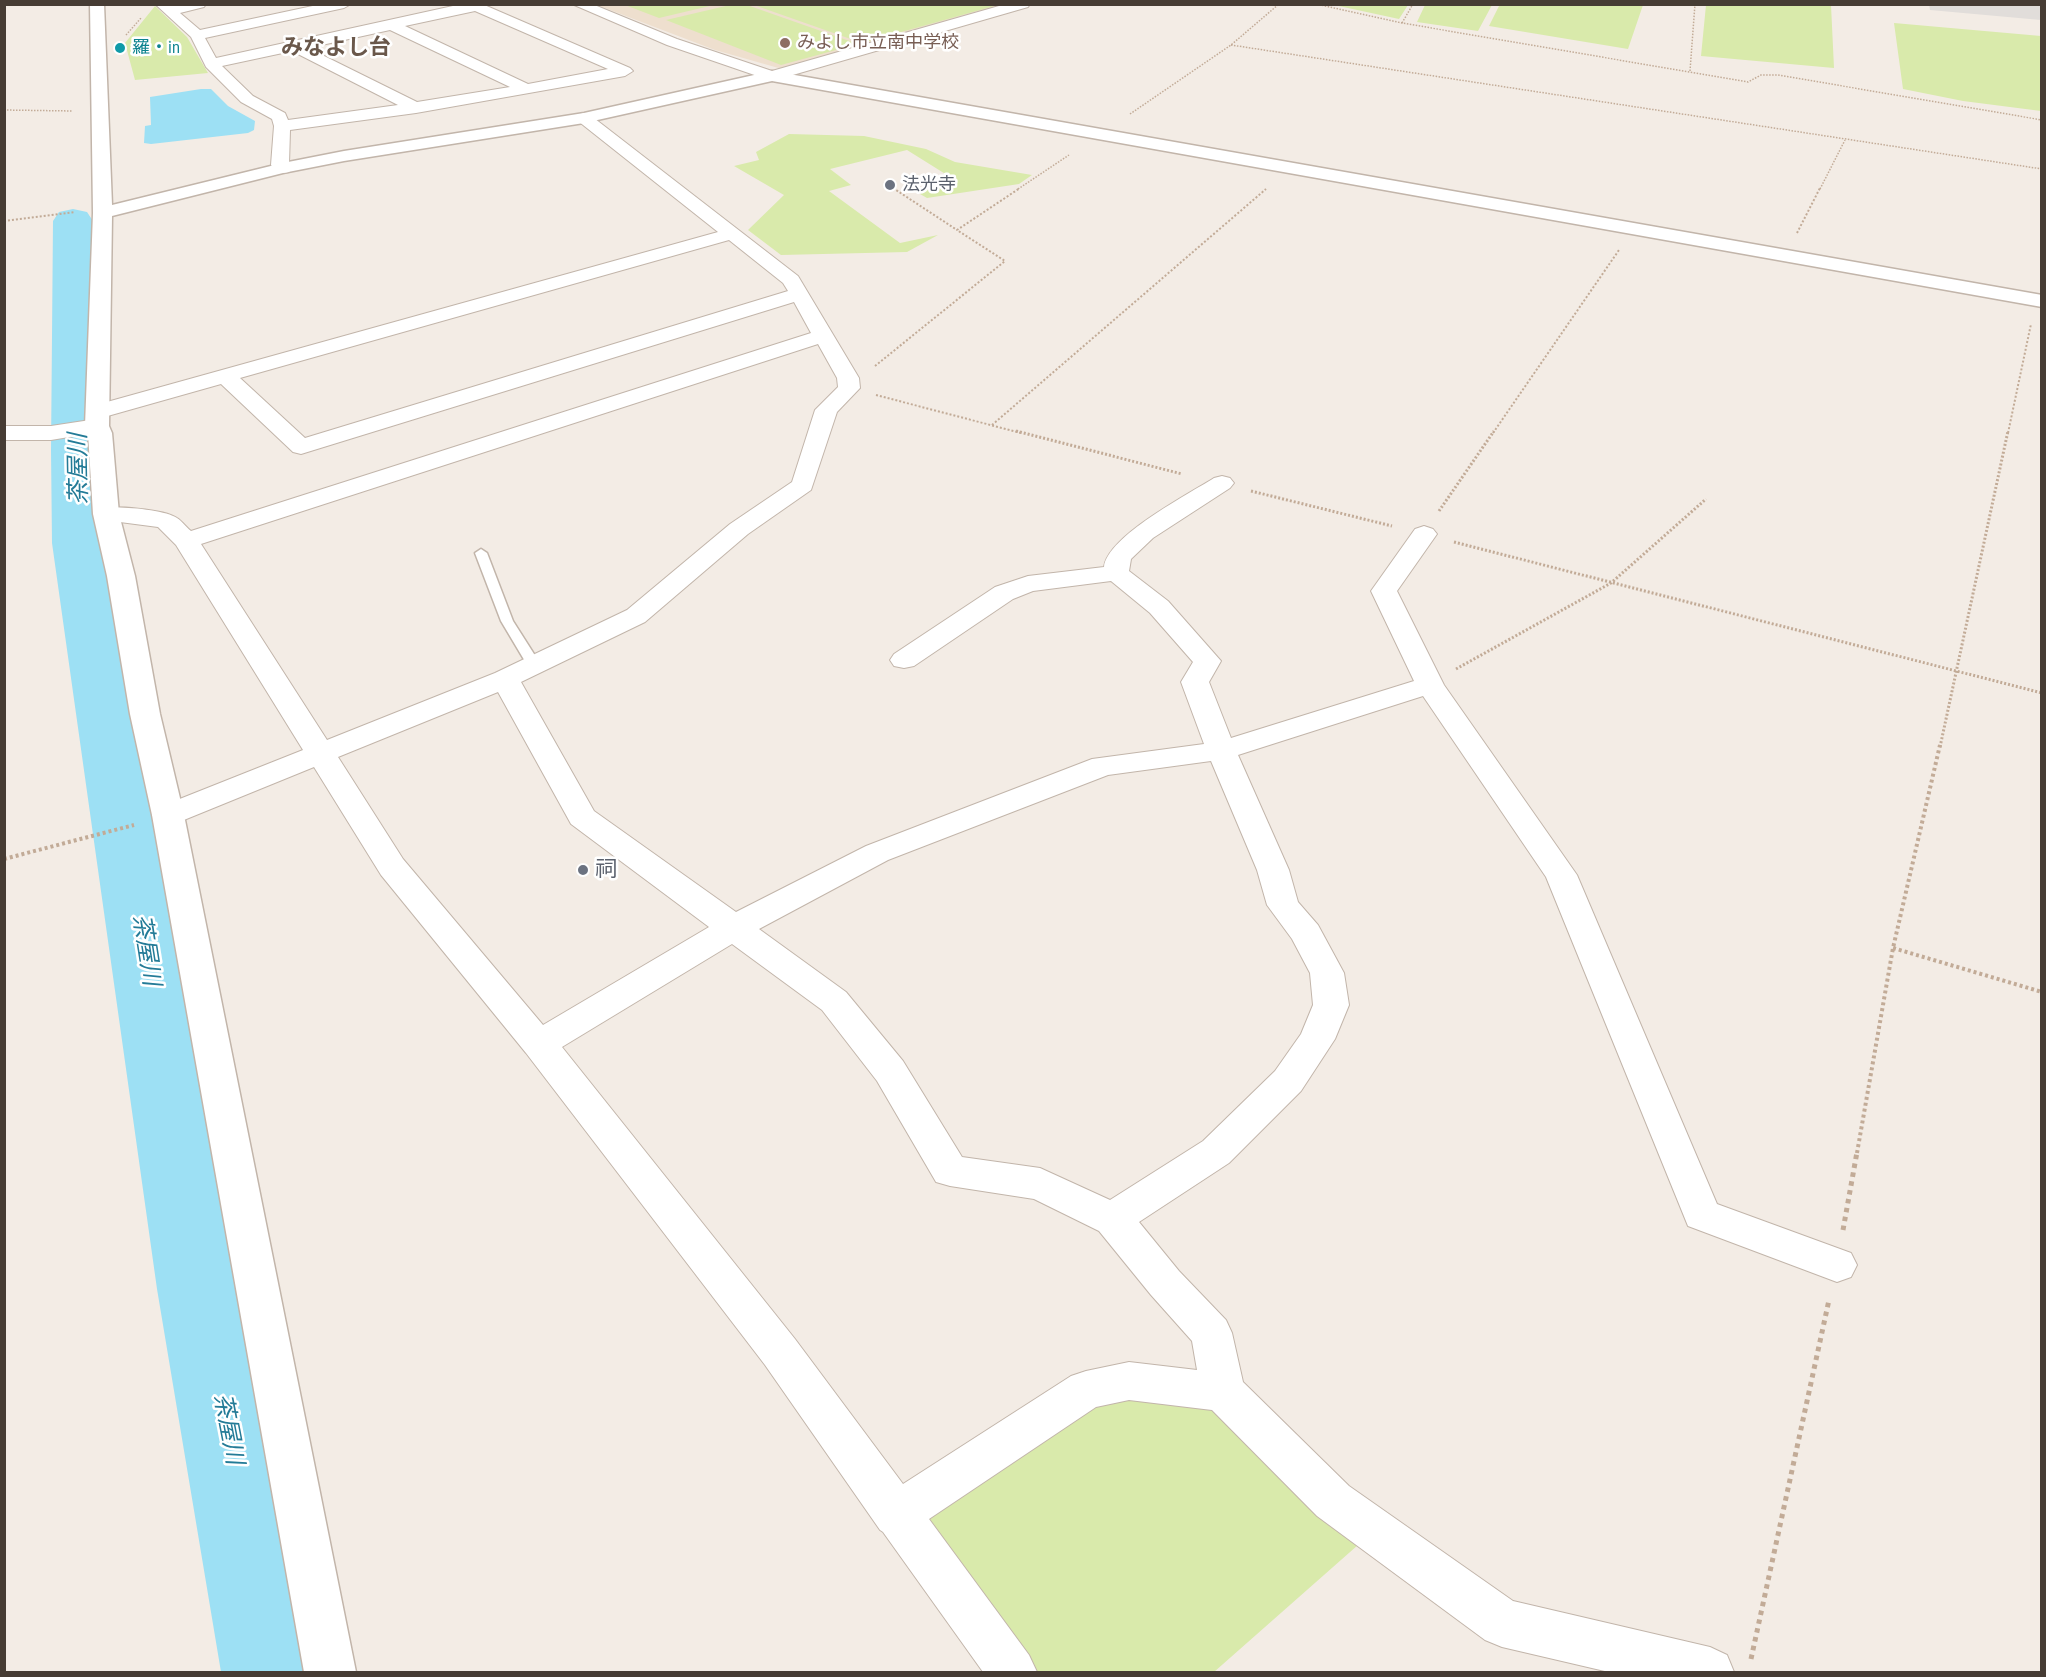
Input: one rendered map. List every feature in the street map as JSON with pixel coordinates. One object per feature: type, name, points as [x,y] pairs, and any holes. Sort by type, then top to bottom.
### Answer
[{"type":"street","points":[[97,4],[102,211],[93,422],[100,433],[106,514],[121,576],[146,714],[154,819],[330,1672]]},
{"type":"street","points":[[166,8],[199,4]]},
{"type":"street","points":[[196,35],[344,4]]},
{"type":"street","points":[[102,211],[283,168],[355,154],[584,118],[772,76],[1023,4]]},
{"type":"street","points":[[211,64],[393,26],[473,6],[625,70],[416,108],[282,126]]},
{"type":"street","points":[[166,8],[196,35],[211,64],[247,99],[279,116],[282,126],[280,165],[283,168]]},
{"type":"street","points":[[579,9],[772,76],[2039,301]]},
{"type":"street","points":[[518,24],[538,20]]},
{"type":"street","points":[[393,26],[527,89]]},
{"type":"street","points":[[296,47],[416,108]]},
{"type":"street","points":[[154,819],[321,755],[505,679],[636,616],[740,529],[803,484],[826,410],[849,388],[848,378],[800,294],[791,279],[730,234],[584,118]]},
{"type":"street","points":[[4,433],[61,432],[225,376],[730,234]]},
{"type":"street","points":[[225,376],[301,447],[800,294]]},
{"type":"street","points":[[186,541],[822,336]]},
{"type":"street","points":[[1116,573],[1118,557],[1144,533],[1222,483]]},
{"type":"street","points":[[106,514],[141,516],[167,522],[186,541],[392,867],[539,1044],[780,1352],[1012,1672]]},
{"type":"street","points":[[1424,534],[1384,591],[1430,685],[1561,875],[1702,1215],[1837,1265]]},
{"type":"street","points":[[904,660],[1004,593],[1028,584],[1116,573],[1159,607],[1207,661],[1195,682],[1221,751],[1273,870],[1283,905],[1306,933],[1327,973],[1331,1005],[1317,1040],[1288,1081],[1216,1152],[1151,1192],[1113,1219]]},
{"type":"street","points":[[505,679],[582,817],[834,1001],[890,1071],[950,1172],[1040,1184],[1113,1219],[1165,1283],[1211,1333],[1223,1392],[1333,1501],[1502,1623],[1730,1667]]},
{"type":"street","points":[[539,1044],[733,928],[877,853],[1103,766],[1221,751],[1430,685]]},
{"type":"street","points":[[896,1515],[1086,1390],[1129,1381],[1223,1392]]},
{"type":"lane","points":[[481,553],[507,621],[534,665]]},
{"type":"path","points":[[957,230],[1231,45],[1279,4]]},
{"type":"path","points":[[1316,4],[1402,23],[1690,70],[1748,82],[1761,75],[1778,75],[2042,120]]},
{"type":"path","points":[[1402,23],[1413,4]]},
{"type":"path","points":[[1690,70],[1695,4]]},
{"type":"path","points":[[125,37],[145,13]]},
{"type":"path","points":[[1231,45],[2042,169]]},
{"type":"path","points":[[4,110],[100,111]]},
{"type":"path","points":[[1786,255],[1845,140]]},
{"type":"path","points":[[992,426],[1290,168]]},
{"type":"path","points":[[849,388],[1005,261],[884,182]]},
{"type":"path","points":[[4,221],[102,211]]},
{"type":"path","points":[[1424,534],[1633,230]]},
{"type":"path","points":[[1730,1667],[1837,1265],[1893,948],[2039,301]]},
{"type":"path","points":[[849,388],[2042,693]]},
{"type":"path","points":[[1430,685],[1611,583],[1706,499]]},
{"type":"path","points":[[4,859],[154,819]]},
{"type":"path","points":[[1893,948],[2042,992]]},
{"type":"shaded area","name":"みよし市立南中学校","points":[[597,5],[1008,5],[782,69],[715,50]]},
{"type":"shaded area","points":[[1929,5],[2041,5],[2041,20],[1930,10]]},
{"type":"green space","points":[[754,4],[998,5],[862,43]]},
{"type":"green space","points":[[1425,4],[1492,5],[1478,31],[1417,22]]},
{"type":"green space","points":[[1500,4],[1643,5],[1628,49],[1489,26]]},
{"type":"green space","points":[[625,5],[714,5],[659,18]]},
{"type":"green space","points":[[730,5],[747,5],[858,44],[781,65],[666,20]]},
{"type":"green space","points":[[1334,5],[1408,5],[1399,19]]},
{"type":"green space","points":[[1706,5],[1831,5],[1834,68],[1701,56]]},
{"type":"green space","points":[[155,6],[187,37],[208,73],[135,80],[125,43]]},
{"type":"green space","points":[[1894,23],[2041,36],[2041,111],[1963,101],[1903,89]]},
{"type":"green space","points":[[789,134],[864,136],[926,149],[955,162],[1032,175],[1019,184],[927,198],[920,194],[947,175],[907,150],[830,169],[851,185],[829,191],[900,243],[938,235],[907,252],[781,255],[748,230],[784,195],[734,166],[759,160],[756,152]]},
{"type":"green space","points":[[1099,1396],[1189,1400],[1227,1417],[1358,1545],[1214,1672],[1032,1672],[914,1508]]},
{"type":"water","points":[[211,89],[228,106],[255,121],[254,130],[248,133],[144,143],[145,126],[151,125],[150,97]]},
{"type":"waterway","name":"茶屋川","points":[[73,221],[76,450],[80,543],[202,1289],[275,1672]]},
{"type":"place","name":"みよし市立南中学校","points":[[785,43]]},
{"type":"place","name":"羅・in","points":[[120,48]]},
{"type":"place","name":"法光寺","points":[[890,185]]},
{"type":"place","name":"祠","points":[[583,870]]},
{"type":"district","name":"みなよし台","points":[[336,48]]}]
